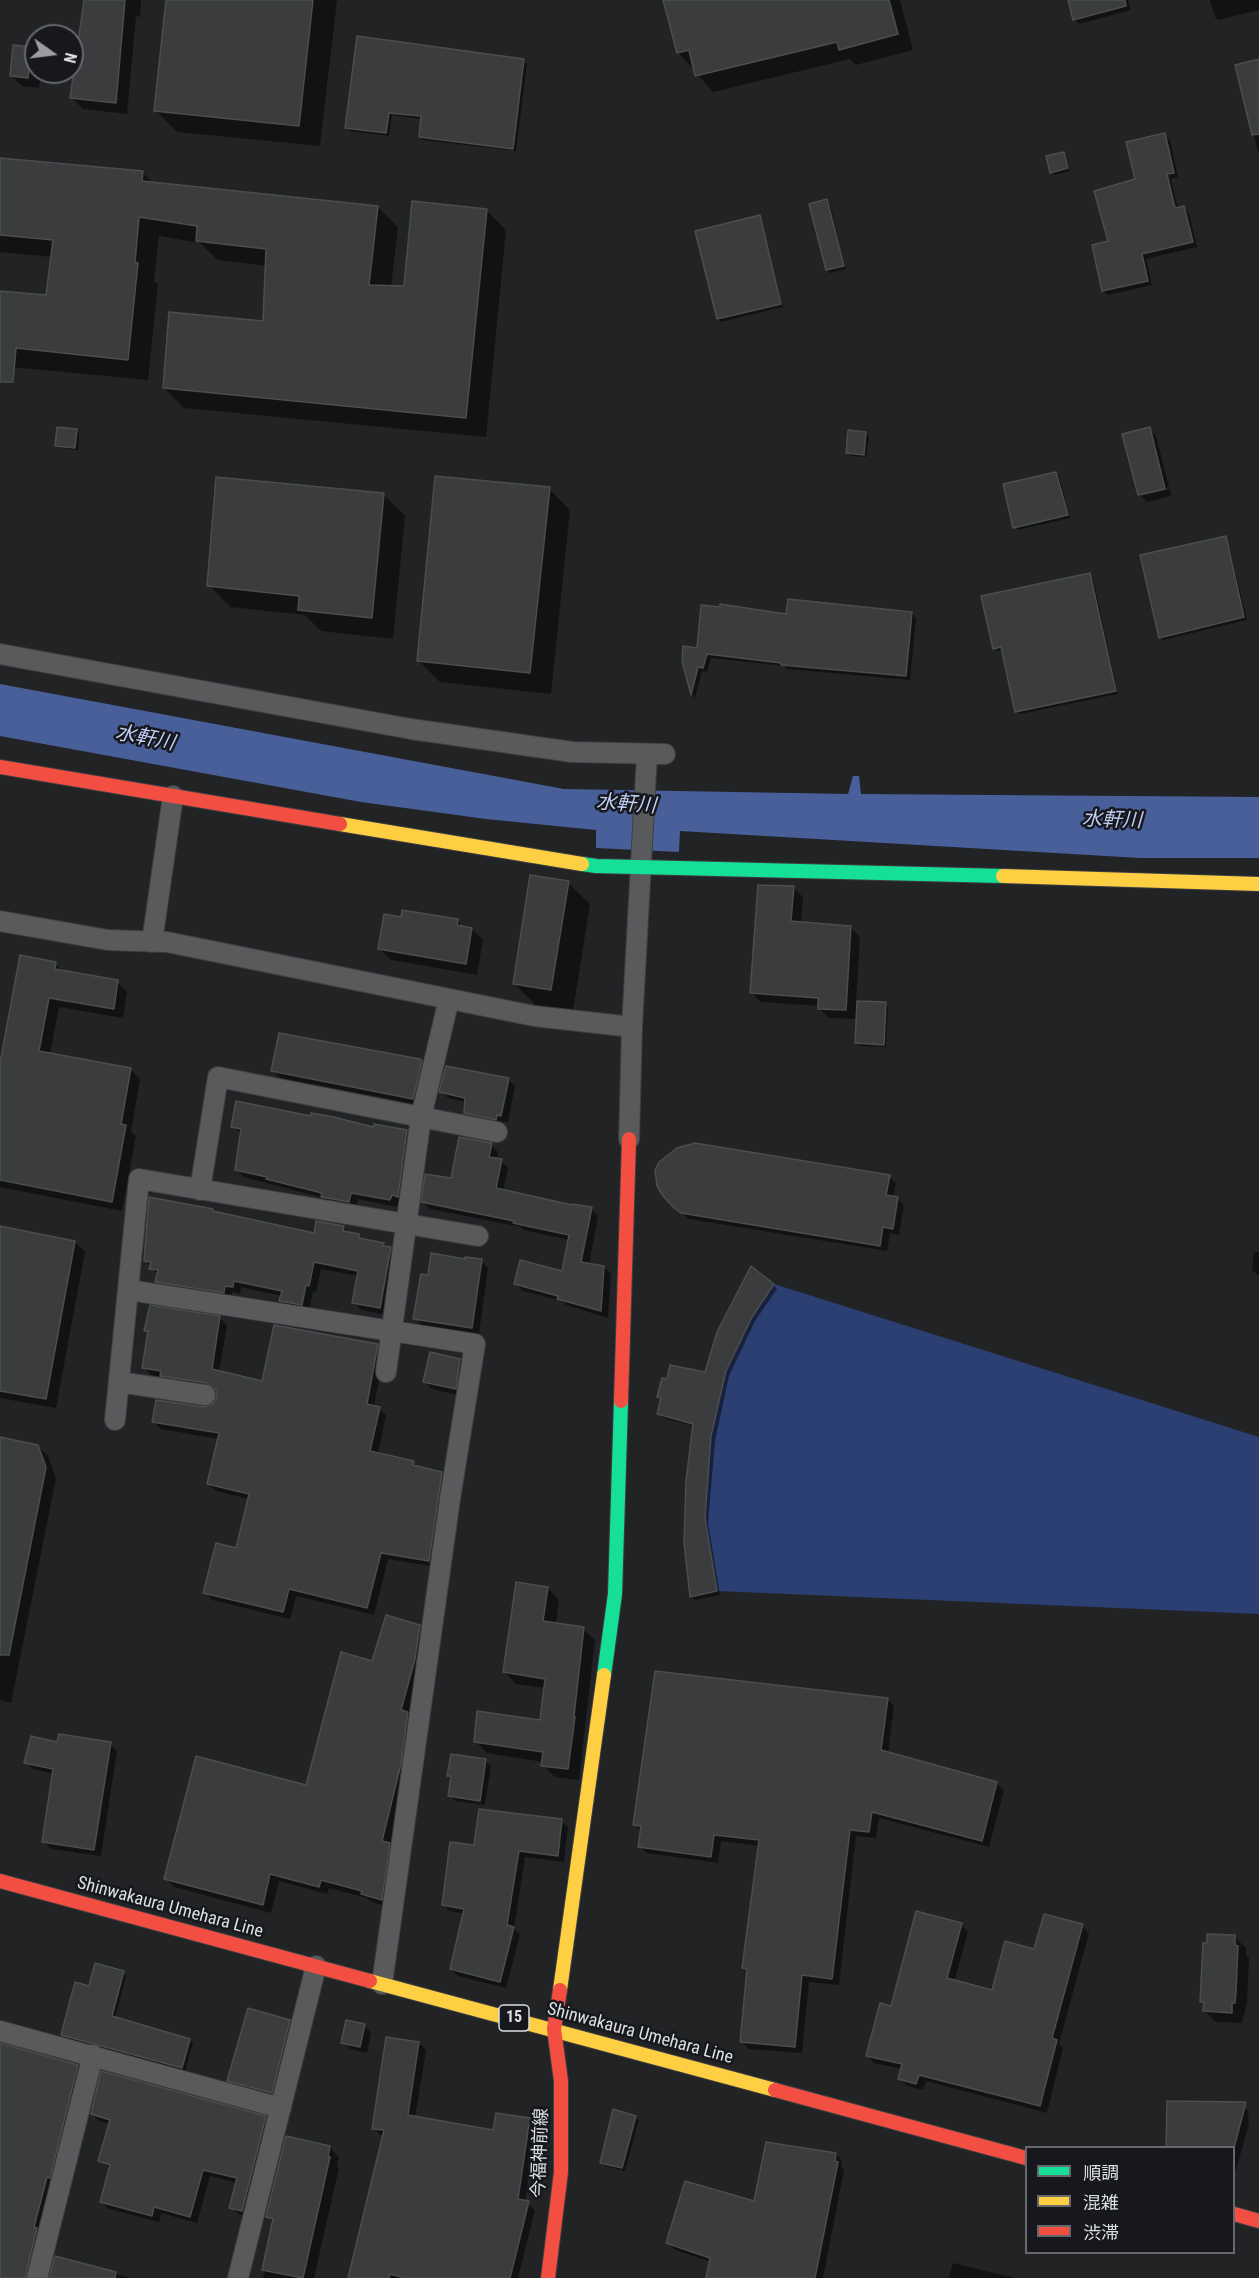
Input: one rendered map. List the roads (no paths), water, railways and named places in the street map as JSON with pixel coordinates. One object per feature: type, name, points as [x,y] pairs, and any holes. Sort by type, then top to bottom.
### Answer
[{"type":"street","points":[[0,654],[411,729],[572,752],[656,754],[641,859],[629,1139]]},
{"type":"street","points":[[0,767],[596,866],[641,859],[1259,884]]},
{"type":"street","points":[[152,942],[173,796]]},
{"type":"street","points":[[0,921],[108,940],[179,944],[534,1016],[632,1027]]},
{"type":"street","points":[[386,1372],[421,1118],[449,999]]},
{"type":"street","points":[[200,1190],[218,1077],[497,1132]]},
{"type":"street","name":"今福神前線","points":[[548,2278],[561,2172],[561,2081],[554,2029],[615,1594],[629,1139]]},
{"type":"street","points":[[115,1420],[139,1179],[478,1236]]},
{"type":"street","points":[[129,1290],[475,1344],[450,1499],[382,1984]]},
{"type":"street","points":[[119,1382],[205,1395]]},
{"type":"street","name":"Shinwakaura Umehara Line","points":[[0,1881],[1025,2158]]},
{"type":"street","points":[[238,2278],[316,1966]]},
{"type":"street","points":[[0,2031],[281,2108]]},
{"type":"street","points":[[37,2278],[93,2055]]},
{"type":"street","points":[[1235,2215],[1259,2221]]},
{"type":"water","name":"水軒川","points":[[0,684],[564,789],[848,794],[853,776],[859,776],[861,794],[1259,797],[1259,858],[1140,858],[680,831],[679,852],[596,848],[596,830],[486,819],[361,802],[0,736]]}]
